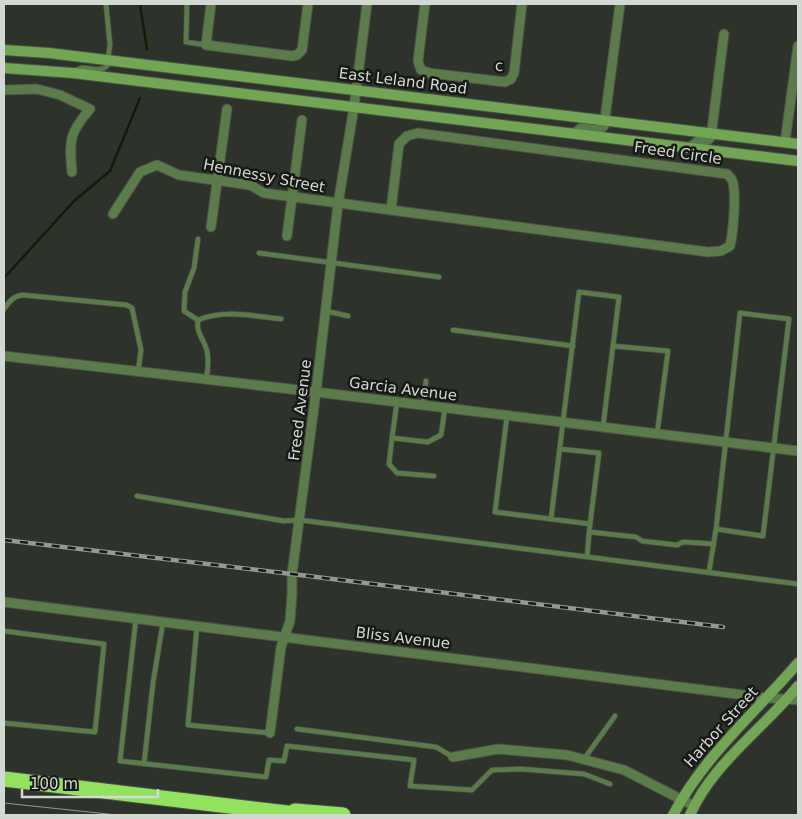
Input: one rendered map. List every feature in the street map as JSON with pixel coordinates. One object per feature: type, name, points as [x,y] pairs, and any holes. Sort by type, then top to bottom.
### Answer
[{"type":"highway","points":[[4,779],[304,815]]},
{"type":"highway","points":[[187,800],[343,815]]},
{"type":"main road","name":"East Leland Road","points":[[4,50],[356,90],[798,144]]},
{"type":"main road","name":"East Leland Road","points":[[4,68],[73,73],[798,161]]},
{"type":"main road","name":"Harbor Street","points":[[673,815],[696,776],[731,735],[768,698],[798,664]]},
{"type":"main road","name":"Harbor Street","points":[[692,811],[719,771],[750,736],[793,700],[798,686]]},
{"type":"street","points":[[211,4],[206,45],[288,56],[297,55],[303,48],[308,4]]},
{"type":"street","name":"Freed Avenue","points":[[270,733],[281,647],[290,621],[292,574],[338,204],[354,107],[366,4]]},
{"type":"street","name":"c","points":[[425,4],[418,61],[419,68],[426,73],[502,82],[509,81],[514,73],[522,4]]},
{"type":"street","points":[[576,133],[582,128],[601,129],[604,126],[620,4]]},
{"type":"street","points":[[689,148],[698,141],[708,141],[711,133],[724,34]]},
{"type":"street","points":[[786,142],[798,46]]},
{"type":"street","points":[[4,90],[37,89],[60,94],[90,109],[76,125],[71,139],[72,172]]},
{"type":"street","points":[[211,227],[227,109]]},
{"type":"street","points":[[287,236],[302,120]]},
{"type":"street","name":"Freed Circle","points":[[338,204],[708,252],[721,251],[730,246],[733,235],[734,194],[732,180],[727,174],[418,133],[407,136],[399,144],[391,210]]},
{"type":"street","name":"Hennessy Street","points":[[113,214],[140,172],[157,165],[179,175],[250,185],[264,193],[338,204]]},
{"type":"street","name":"Garcia Avenue","points":[[4,356],[316,392],[798,452]]},
{"type":"street","name":"Bliss Avenue","points":[[4,602],[793,700]]},
{"type":"street","points":[[452,757],[498,749],[567,755],[624,770],[681,800],[692,811]]},
{"type":"lane","points":[[73,73],[82,67],[104,69],[108,61],[110,45],[106,4]]},
{"type":"lane","points":[[187,4],[186,42],[206,45]]},
{"type":"lane","points":[[198,239],[194,268],[185,292],[184,311],[198,320]]},
{"type":"lane","points":[[259,253],[439,277]]},
{"type":"lane","points":[[551,519],[579,292],[619,297],[603,428]]},
{"type":"lane","points":[[4,309],[11,299],[23,295],[127,305],[132,308],[140,342],[141,350],[138,372]]},
{"type":"lane","points":[[326,311],[348,316]]},
{"type":"lane","points":[[198,320],[207,316],[228,313],[281,319]]},
{"type":"lane","points":[[709,572],[716,529],[740,313],[788,319],[763,536],[716,529]]},
{"type":"lane","points":[[198,320],[197,330],[207,349],[209,365],[206,380]]},
{"type":"lane","points":[[453,330],[573,346]]},
{"type":"lane","points":[[613,346],[668,351],[657,434]]},
{"type":"lane","points":[[423,405],[426,381]]},
{"type":"lane","points":[[397,402],[389,464],[397,473],[434,476]]},
{"type":"lane","points":[[392,438],[428,442],[441,435],[444,408]]},
{"type":"lane","points":[[507,416],[495,512],[590,524]]},
{"type":"lane","points":[[560,449],[599,453],[587,557]]},
{"type":"lane","points":[[137,496],[284,521],[300,520],[798,584]]},
{"type":"lane","points":[[590,532],[636,537],[642,541],[677,545],[683,542],[714,544]]},
{"type":"lane","points":[[136,618],[120,761],[266,777],[269,760],[284,761],[287,746],[414,760],[410,786],[472,790],[492,770],[584,774],[610,784]]},
{"type":"lane","points":[[144,764],[163,622]]},
{"type":"lane","points":[[197,626],[188,724],[270,733]]},
{"type":"lane","points":[[4,631],[104,644],[95,732],[4,723]]},
{"type":"lane","points":[[584,759],[615,716]]},
{"type":"lane","points":[[297,729],[436,748],[452,757]]},
{"type":"waterway","points":[[140,4],[147,49]]},
{"type":"waterway","points":[[4,278],[74,201],[110,171],[140,98]]},
{"type":"tram line","points":[[4,803],[117,815]]},
{"type":"railway","points":[[4,540],[723,627]]}]
